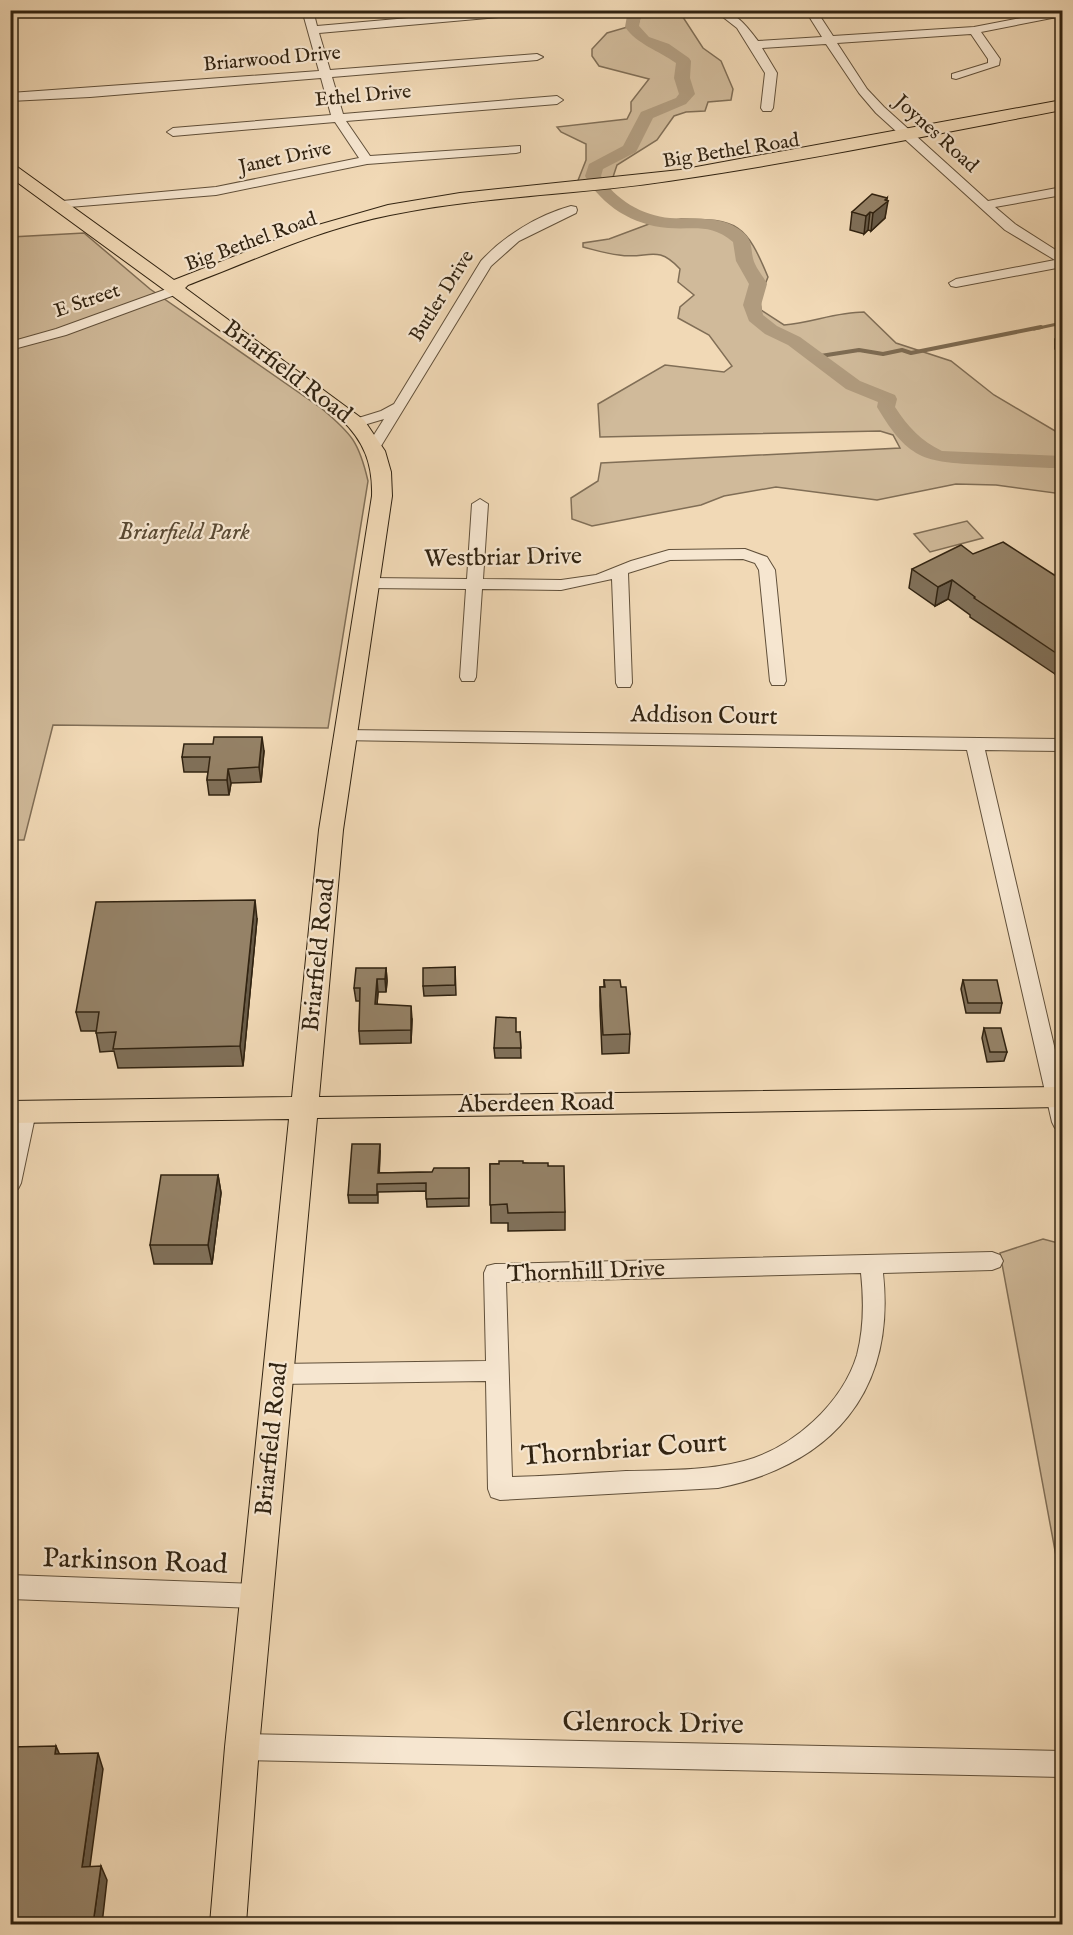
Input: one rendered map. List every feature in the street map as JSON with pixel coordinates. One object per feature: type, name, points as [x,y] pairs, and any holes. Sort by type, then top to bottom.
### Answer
[{"type":"main road","name":"Big Bethel Road","points":[[175,290],[193,288],[343,231],[392,218],[461,206],[759,169],[1062,105]]},
{"type":"main road","name":"Big Bethel Road","points":[[909,138],[1062,112]]},
{"type":"main road","name":"Briarfield Road","points":[[10,169],[357,423],[374,446],[383,482],[331,830],[256,1596],[228,1924]]},
{"type":"main road","name":"Aberdeen Road","points":[[18,1112],[303,1108],[1060,1105]]},
{"type":"street","points":[[307,10],[338,118],[367,160]]},
{"type":"street","points":[[313,30],[544,10]]},
{"type":"street","points":[[719,10],[741,26],[771,73],[767,108]]},
{"type":"street","name":"Joynes Road","points":[[810,10],[863,91],[909,138],[1020,234],[1062,261]]},
{"type":"street","points":[[755,45],[1005,27],[1032,18],[1062,14]]},
{"type":"street","points":[[956,76],[993,66],[994,59],[974,30]]},
{"type":"street","name":"Briarwood Drive","points":[[10,97],[90,93],[537,57]]},
{"type":"street","name":"Ethel Drive","points":[[173,132],[557,100]]},
{"type":"street","name":"Janet Drive","points":[[62,205],[216,192],[367,160],[516,149]]},
{"type":"street","points":[[986,205],[1062,191]]},
{"type":"street","name":"Butler Drive","points":[[374,446],[496,251],[534,226],[572,210]]},
{"type":"street","points":[[956,283],[1062,261]]},
{"type":"street","name":"E Street","points":[[10,346],[61,332],[175,290]]},
{"type":"street","points":[[1062,339],[1062,349]]},
{"type":"street","points":[[357,423],[386,414],[399,407]]},
{"type":"street","points":[[468,677],[480,504]]},
{"type":"street","name":"Westbriar Drive","points":[[369,584],[580,584],[620,572],[653,558],[683,554],[745,554],[761,560],[767,570],[778,681]]},
{"type":"street","points":[[620,572],[624,682]]},
{"type":"street","name":"Addison Court","points":[[344,735],[1062,745]]},
{"type":"street","points":[[975,744],[1060,1105]]},
{"type":"street","points":[[10,1183],[18,1112]]},
{"type":"street","name":"Thornhill Drive","points":[[497,1371],[495,1273],[992,1261]]},
{"type":"street","name":"Thornbriar Court","points":[[497,1371],[500,1489],[696,1480],[736,1474],[785,1456],[807,1444],[826,1426],[855,1389],[874,1335],[876,1302],[871,1265]]},
{"type":"street","points":[[278,1374],[497,1371]]},
{"type":"street","name":"Parkinson Road","points":[[10,1587],[256,1596]]},
{"type":"street","name":"Glenrock Drive","points":[[242,1747],[1062,1764]]},
{"type":"green space","points":[[642,11],[679,11],[703,48],[721,61],[733,89],[731,100],[708,102],[705,111],[686,112],[674,116],[657,140],[617,165],[612,180],[577,183],[586,160],[586,144],[561,132],[557,127],[627,119],[631,111],[631,102],[649,79],[599,66],[592,56],[592,49],[607,33],[638,24]]},
{"type":"green space","points":[[681,219],[728,223],[746,235],[768,277],[760,297],[761,310],[784,325],[864,312],[896,343],[951,361],[994,395],[1062,435],[1062,494],[996,485],[956,484],[877,500],[776,487],[724,496],[701,505],[592,526],[572,519],[571,498],[598,481],[601,463],[900,448],[893,435],[880,431],[600,437],[598,404],[665,365],[724,372],[732,366],[709,335],[678,318],[680,307],[694,295],[678,282],[680,269],[672,261],[658,254],[629,256],[583,247],[583,243],[609,239],[649,224]]},
{"type":"green space","name":"Briarfield Park","points":[[84,233],[150,289],[332,417],[353,440],[368,481],[328,728],[53,725],[24,840],[11,840],[11,237]]},
{"type":"green space","points":[[967,521],[983,538],[930,552],[914,534]]},
{"type":"green space","points":[[1043,1239],[1062,1244],[1062,1558],[1056,1556],[1000,1253]]},
{"type":"building","points":[[872,194],[887,198],[885,200],[888,201],[866,216],[852,212]]},
{"type":"building","points":[[1003,542],[1062,580],[1062,654],[1059,655],[974,598],[952,580],[938,587],[912,569],[961,545],[973,554]]},
{"type":"building","points":[[214,737],[262,737],[259,767],[228,769],[227,780],[207,780],[210,757],[182,757],[184,744],[213,744]]},
{"type":"building","points":[[255,900],[240,1046],[113,1049],[116,1032],[96,1033],[99,1012],[76,1012],[96,902]]},
{"type":"building","points":[[455,967],[455,985],[423,986],[423,968]]},
{"type":"building","points":[[356,968],[386,968],[385,979],[377,979],[375,1004],[411,1006],[411,1030],[359,1031],[360,988],[354,988]]},
{"type":"building","points":[[604,980],[620,980],[621,987],[626,987],[630,1034],[603,1035],[600,987],[605,987]]},
{"type":"building","points":[[963,980],[997,980],[1002,1003],[968,1003]]},
{"type":"building","points":[[496,1017],[516,1018],[516,1032],[520,1032],[521,1048],[494,1048]]},
{"type":"building","points":[[984,1028],[1001,1028],[1007,1052],[990,1052]]},
{"type":"building","points":[[352,1144],[380,1144],[378,1173],[432,1172],[434,1168],[469,1168],[469,1198],[426,1199],[426,1183],[377,1184],[377,1195],[348,1195]]},
{"type":"building","points":[[499,1161],[523,1161],[523,1163],[548,1163],[548,1166],[564,1166],[565,1212],[508,1213],[507,1204],[490,1205],[490,1164],[499,1164]]},
{"type":"building","points":[[161,1175],[218,1175],[208,1245],[150,1245]]},
{"type":"building","points":[[56,1746],[55,1754],[98,1753],[82,1867],[101,1866],[93,1924],[10,1924],[10,1747]]},
{"type":"waterway","points":[[635,10],[632,27],[644,40],[664,47],[684,61],[682,78],[687,94],[681,101],[647,115],[630,149],[595,167],[593,176],[606,194],[625,208],[647,218],[669,223],[714,224],[731,231],[741,241],[745,261],[758,284],[752,305],[755,317],[771,330],[794,341],[853,385],[888,399],[886,407],[897,424],[907,437],[921,448],[939,457],[1062,462]]},
{"type":"waterway","points":[[1034,329],[1062,323]]},
{"type":"waterway","points":[[814,357],[859,350],[883,354],[902,350],[911,353],[1041,327]]}]
